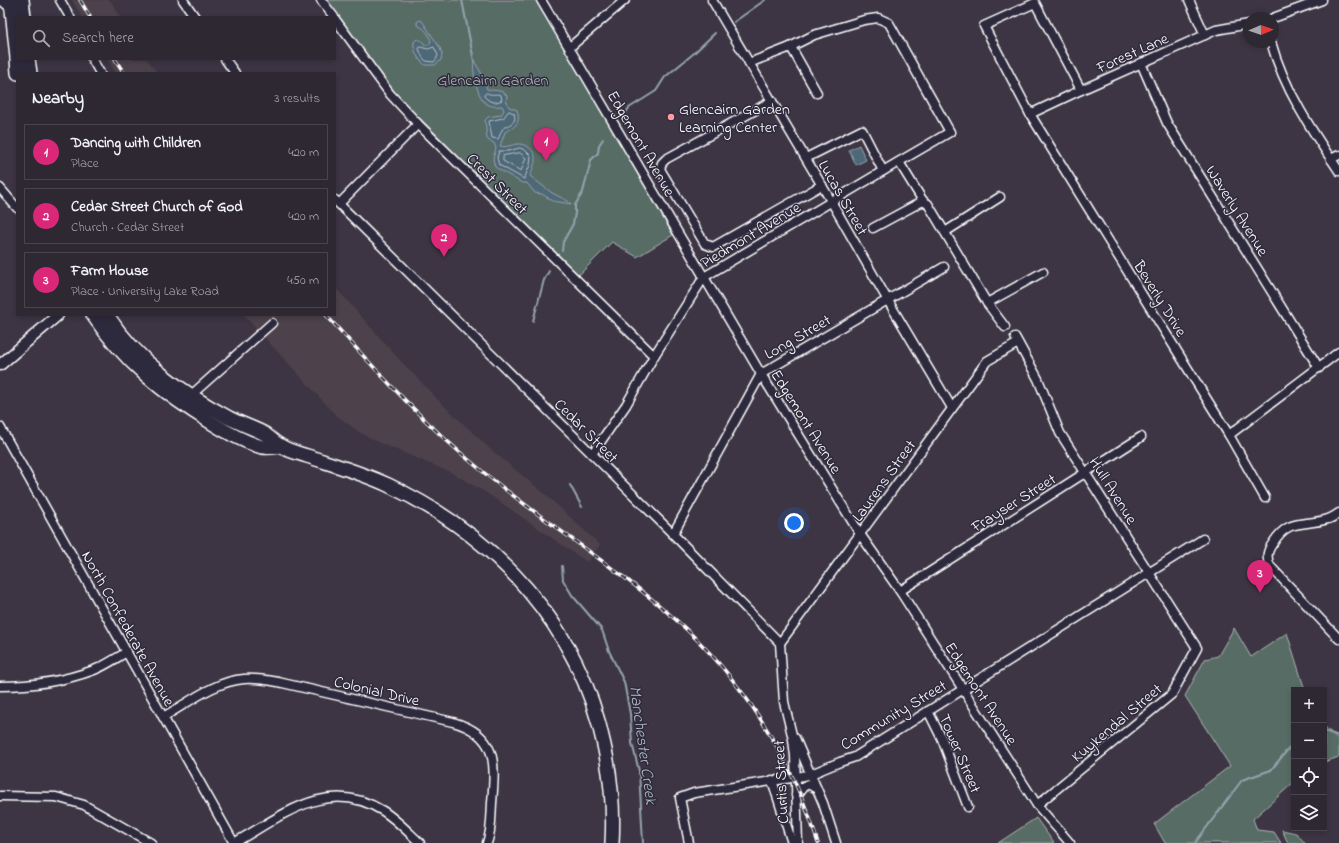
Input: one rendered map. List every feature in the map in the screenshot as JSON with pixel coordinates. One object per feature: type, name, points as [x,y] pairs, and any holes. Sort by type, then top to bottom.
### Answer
[{"type":"main road","points":[[11,0],[18,16]]},
{"type":"main road","points":[[18,16],[22,0]]},
{"type":"main road","points":[[17,60],[18,72]]},
{"type":"main road","points":[[28,60],[30,72]]},
{"type":"main road","points":[[94,316],[109,337],[145,376],[186,399]]},
{"type":"main road","points":[[108,316],[113,325],[131,346],[152,367],[172,383],[200,416],[232,435],[263,447],[280,446],[388,485],[426,505],[459,527],[494,554],[516,576],[550,618],[572,654],[583,676],[595,709],[605,747],[611,786],[612,843]]},
{"type":"street","points":[[0,0],[18,16]]},
{"type":"street","points":[[60,0],[69,16]]},
{"type":"street","points":[[183,0],[194,16]]},
{"type":"street","name":"Crest Street","points":[[321,0],[333,16]]},
{"type":"street","name":"Edgemont Avenue","points":[[541,0],[761,374],[860,534],[900,591],[1037,805],[1070,843]]},
{"type":"street","points":[[570,48],[625,0]]},
{"type":"street","name":"Lucas Street","points":[[712,0],[952,408]]},
{"type":"street","points":[[1189,0],[1205,35]]},
{"type":"street","points":[[1279,16],[1322,0]]},
{"type":"street","name":"Beverly Drive","points":[[1081,90],[1035,3],[984,26],[1030,114],[1229,435],[1265,498]]},
{"type":"street","name":"Piedmont Avenue","points":[[592,454],[626,405],[654,356],[704,277],[950,132],[889,23],[878,18],[864,20],[814,35],[791,47]]},
{"type":"street","name":"Crest Street","points":[[336,21],[390,94],[418,124],[654,356]]},
{"type":"street","name":"Forest Lane","points":[[1030,114],[1216,30],[1243,25]]},
{"type":"street","points":[[749,63],[791,47],[817,93]]},
{"type":"street","points":[[1273,48],[1283,75],[1296,102],[1310,127],[1335,157],[1339,171]]},
{"type":"street","points":[[93,60],[99,72]]},
{"type":"street","points":[[226,60],[234,72]]},
{"type":"street","name":"Waverly Avenue","points":[[1142,63],[1167,123],[1318,368]]},
{"type":"street","points":[[772,101],[666,159],[662,163],[660,169],[705,244],[713,247],[822,185]]},
{"type":"street","points":[[337,202],[418,124]]},
{"type":"street","points":[[806,158],[862,130],[886,169]]},
{"type":"street","points":[[898,162],[923,200],[928,204],[987,303],[1005,327]]},
{"type":"street","points":[[0,188],[16,207]]},
{"type":"street","points":[[945,232],[1000,197]]},
{"type":"street","points":[[873,228],[923,200]]},
{"type":"street","name":"Cedar Street","points":[[337,202],[673,534],[780,643]]},
{"type":"street","name":"Long Street","points":[[673,534],[761,374],[944,266]]},
{"type":"street","points":[[987,303],[1043,272]]},
{"type":"street","points":[[0,365],[57,316]]},
{"type":"street","points":[[186,399],[272,323]]},
{"type":"street","name":"Laurens Street","points":[[780,643],[987,361],[1016,340]]},
{"type":"street","name":"Hull Avenue","points":[[1016,340],[1038,379],[1060,433],[1197,648]]},
{"type":"street","points":[[1229,435],[1339,352]]},
{"type":"street","name":"North Confederate Avenue","points":[[0,427],[234,843]]},
{"type":"street","name":"Frayser Street","points":[[900,591],[1141,437]]},
{"type":"street","points":[[1339,513],[1329,519],[1293,524],[1283,530],[1270,547],[1267,555],[1270,566],[1339,639]]},
{"type":"street","name":"Community Street","points":[[689,843],[680,798],[694,793],[811,774],[855,757],[1203,539]]},
{"type":"street","name":"Curtis Street","points":[[780,643],[784,696],[795,756],[798,843]]},
{"type":"street","name":"Kuykendal Street","points":[[1037,805],[1172,694],[1197,648]]},
{"type":"street","points":[[0,686],[23,686],[66,678],[95,669],[126,652]]},
{"type":"street","name":"Colonial Drive","points":[[163,717],[222,684],[250,678],[266,680],[453,722],[469,727],[487,744],[494,761],[495,769],[492,814],[487,843]]},
{"type":"street","name":"Tower Street","points":[[928,711],[942,739],[968,807]]},
{"type":"street","points":[[791,729],[817,789],[836,843]]},
{"type":"street","points":[[795,756],[801,770],[811,774]]},
{"type":"street","points":[[796,795],[801,784],[811,774]]},
{"type":"street","name":"Curtis Street","points":[[772,780],[792,843]]},
{"type":"street","points":[[796,795],[797,796],[803,787],[808,784],[817,789]]},
{"type":"street","points":[[0,796],[56,797],[84,805],[151,843]]},
{"type":"street","points":[[234,843],[307,802],[321,799],[340,798],[356,799],[380,809],[392,817],[420,843]]},
{"type":"shaded area","points":[[72,0],[110,0],[119,16],[81,16]]},
{"type":"shaded area","points":[[108,60],[148,60],[156,72],[115,72]]},
{"type":"shaded area","points":[[336,288],[395,355],[438,400],[490,449],[546,495],[600,545],[587,562],[487,493],[452,473],[383,444],[359,432],[336,415],[245,316],[336,316]]},
{"type":"green space","name":"Glencairn Garden","points":[[327,0],[537,0],[673,235],[637,257],[612,242],[579,275],[394,93]]},
{"type":"green space","points":[[1234,628],[1251,657],[1287,633],[1304,687],[1291,687],[1291,785],[1253,819],[1257,830],[1274,832],[1281,843],[1165,843],[1154,824],[1230,766],[1185,696],[1205,659],[1218,656]]},
{"type":"green space","points":[[1327,729],[1339,740],[1339,757],[1327,761]]},
{"type":"green space","points":[[1036,818],[1054,843],[998,843]]},
{"type":"green space","points":[[1282,830],[1296,833],[1305,843],[1288,843]]},
{"type":"water","points":[[420,20],[440,48],[442,54],[441,60],[435,65],[425,65],[415,52],[414,42],[417,39],[422,41],[425,45],[428,45],[431,42],[426,32],[417,25],[417,22]]},
{"type":"water","points":[[474,61],[483,76],[487,89],[500,91],[505,94],[507,96],[506,100],[509,107],[517,110],[517,124],[505,132],[500,146],[505,147],[519,144],[532,150],[535,160],[530,176],[552,193],[571,204],[553,201],[542,194],[535,193],[527,183],[522,183],[495,167],[493,159],[496,148],[494,143],[489,141],[487,138],[485,120],[488,117],[501,115],[504,110],[502,106],[493,106],[483,101],[478,90],[475,77]]},
{"type":"water","points":[[859,145],[866,160],[856,165],[849,150]]},
{"type":"waterway","points":[[462,0],[474,61]]},
{"type":"waterway","points":[[734,22],[765,0]]},
{"type":"waterway","points":[[623,117],[629,108],[656,91],[665,77],[693,54],[715,33]]},
{"type":"waterway","points":[[562,251],[563,242],[573,224],[575,205],[583,192],[591,160],[598,153],[599,145],[603,139]]},
{"type":"waterway","points":[[533,321],[544,280],[549,271]]},
{"type":"waterway","points":[[570,485],[582,507]]},
{"type":"waterway","name":"Manchester Creek","points":[[562,566],[563,580],[572,595],[602,630],[609,651],[624,682],[630,714],[632,743],[639,771],[643,843]]},
{"type":"waterway","points":[[1327,732],[1339,736]]},
{"type":"waterway","points":[[1195,843],[1242,780],[1271,770],[1291,746]]},
{"type":"railway","points":[[80,0],[89,16]]},
{"type":"railway","points":[[116,60],[123,72]]},
{"type":"railway","points":[[327,316],[401,396],[461,453],[506,490],[652,599],[699,642],[743,693],[762,721],[794,780],[818,843]]},
{"type":"place","name":"Glencairn Garden Learning Center","points":[[671,117]]},
{"type":"place","name":"Dancing with Children","points":[[546,161]]},
{"type":"place","name":"Cedar Street Church of God","points":[[444,257]]},
{"type":"place","name":"Farm House","points":[[1260,593]]}]
